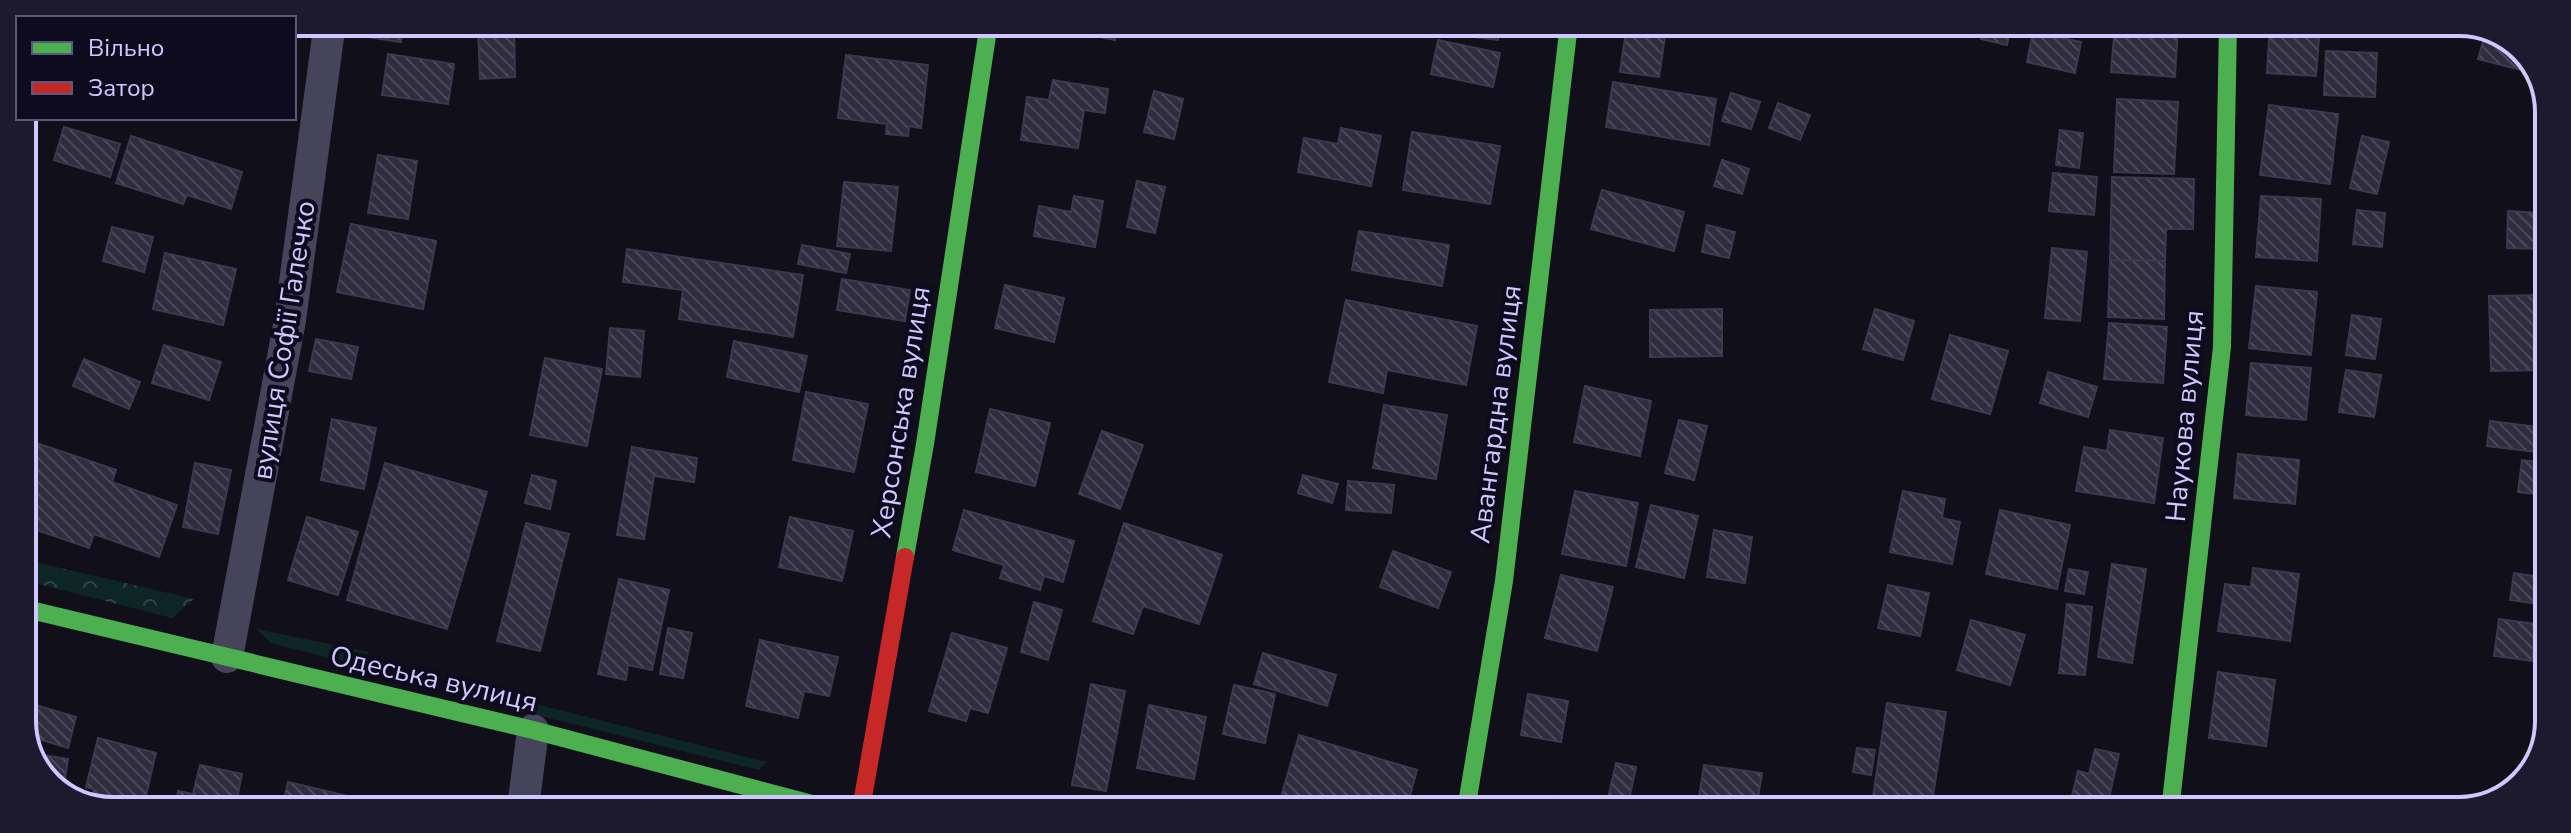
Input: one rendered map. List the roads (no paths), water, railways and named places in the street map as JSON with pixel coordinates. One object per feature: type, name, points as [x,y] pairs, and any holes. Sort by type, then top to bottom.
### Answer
[{"type":"street","name":"вулиця Софії Галечко","points":[[227,657],[290,320],[328,36]]},
{"type":"street","name":"Херсонська вулиця","points":[[863,797],[925,444],[987,36]]},
{"type":"street","name":"Авангардна вулиця","points":[[1468,797],[1504,581],[1568,36]]},
{"type":"street","name":"Наукова вулиця","points":[[2172,797],[2222,347],[2228,36]]},
{"type":"street","name":"Одеська вулиця","points":[[36,616],[227,657],[533,730],[786,797]]},
{"type":"street","points":[[524,797],[533,730]]}]
